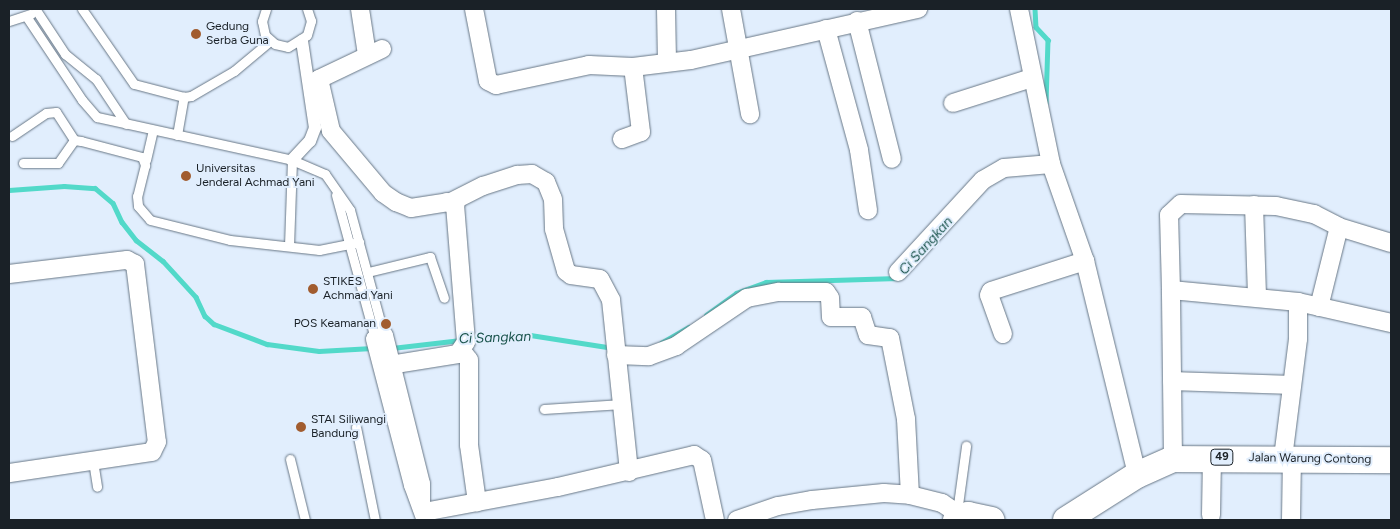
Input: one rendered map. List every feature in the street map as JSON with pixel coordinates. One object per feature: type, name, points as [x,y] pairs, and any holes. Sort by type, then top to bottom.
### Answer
[{"type":"main road","name":"Jalan Warung Contong","points":[[1068,519],[1137,475],[1173,459],[1212,457],[1391,460]]},
{"type":"main road","points":[[958,516],[991,520]]},
{"type":"street","points":[[360,9],[375,52],[319,79],[331,131],[382,193],[396,202],[411,208],[451,202],[482,186],[517,175],[532,174],[546,182],[553,199],[554,229],[562,265],[571,275],[600,279],[607,286],[611,300],[629,472]]},
{"type":"street","points":[[474,9],[490,84],[508,83],[589,65],[633,66],[691,60],[857,21],[918,9]]},
{"type":"street","points":[[666,9],[667,62]]},
{"type":"street","points":[[731,9],[736,49],[750,114]]},
{"type":"street","points":[[1019,9],[1050,164],[1086,261],[1137,475]]},
{"type":"street","points":[[857,21],[892,159]]},
{"type":"street","points":[[826,29],[859,150],[868,210]]},
{"type":"street","points":[[292,160],[310,141],[315,128],[302,41]]},
{"type":"street","points":[[622,139],[641,132],[633,66]]},
{"type":"street","points":[[953,103],[1032,78]]},
{"type":"street","points":[[898,272],[983,180],[1004,168],[1050,164]]},
{"type":"street","points":[[451,202],[456,208],[465,343],[468,360],[469,445],[477,502]]},
{"type":"street","points":[[1173,459],[1171,290],[1168,248],[1169,215],[1174,209],[1181,204],[1254,205],[1296,209],[1339,227],[1391,243]]},
{"type":"street","points":[[1254,205],[1257,297]]},
{"type":"street","points":[[1319,307],[1339,227]]},
{"type":"street","points":[[9,274],[127,260],[135,264],[157,447],[152,452],[9,473]]},
{"type":"street","points":[[1003,334],[989,295],[991,292],[1086,261]]},
{"type":"street","points":[[1171,290],[1298,302],[1391,323]]},
{"type":"street","points":[[616,350],[649,356],[676,346],[747,298],[779,292],[826,292],[830,298],[831,316],[862,317],[868,335],[890,338],[906,419],[910,495]]},
{"type":"street","points":[[1291,520],[1288,458],[1292,385],[1298,339],[1298,302]]},
{"type":"street","points":[[380,340],[403,428],[413,485],[423,511],[629,472],[694,455],[699,456],[716,520]]},
{"type":"street","points":[[386,364],[452,356],[465,343]]},
{"type":"street","points":[[1172,381],[1292,385]]},
{"type":"street","points":[[1210,515],[1212,457]]},
{"type":"street","points":[[737,520],[778,506],[812,500],[884,493],[910,495],[942,503],[958,516]]},
{"type":"lane","points":[[9,21],[26,16],[36,9],[65,54],[96,78],[126,124]]},
{"type":"lane","points":[[82,9],[134,84],[184,97],[191,96],[234,71],[270,41]]},
{"type":"lane","points":[[266,9],[262,28],[270,41],[288,47],[302,41],[310,28],[306,9]]},
{"type":"lane","points":[[26,16],[82,100],[97,116],[292,160],[325,174],[350,210],[354,242],[380,340]]},
{"type":"lane","points":[[177,135],[184,97]]},
{"type":"lane","points":[[12,136],[46,113],[56,112],[74,140],[142,157],[146,160]]},
{"type":"lane","points":[[153,130],[137,196],[138,206],[150,220],[230,240],[319,250],[354,242]]},
{"type":"lane","points":[[23,162],[58,163],[74,140]]},
{"type":"lane","points":[[289,246],[292,160]]},
{"type":"lane","points":[[354,242],[368,272],[380,340]]},
{"type":"lane","points":[[368,272],[430,257],[444,298]]},
{"type":"lane","points":[[544,409],[622,404]]},
{"type":"lane","points":[[356,427],[375,520]]},
{"type":"lane","points":[[958,516],[966,446]]},
{"type":"lane","points":[[290,459],[305,520]]},
{"type":"lane","points":[[92,461],[97,487]]},
{"type":"waterway","name":"Ci Sangkan","points":[[1035,9],[1036,27],[1048,40],[1046,103]]},
{"type":"waterway","name":"Ci Sangkan","points":[[9,190],[64,186],[95,188],[113,203],[122,222],[136,240],[163,261],[196,297],[205,316],[214,324],[267,344],[319,351],[372,348]]},
{"type":"waterway","name":"Ci Sangkan","points":[[706,315],[736,293],[766,282],[898,278]]},
{"type":"waterway","name":"Ci Sangkan","points":[[661,343],[689,327]]},
{"type":"waterway","name":"Ci Sangkan","points":[[469,338],[524,334],[613,348]]},
{"type":"waterway","name":"Ci Sangkan","points":[[392,348],[461,340]]},
{"type":"place","name":"Gedung Serba Guna","points":[[196,34]]},
{"type":"place","name":"Universitas Jenderal Achmad Yani","points":[[186,176]]},
{"type":"place","name":"STIKES Achmad Yani","points":[[313,289]]},
{"type":"place","name":"POS Keamanan","points":[[386,324]]},
{"type":"place","name":"STAI Siliwangi Bandung","points":[[301,427]]}]
